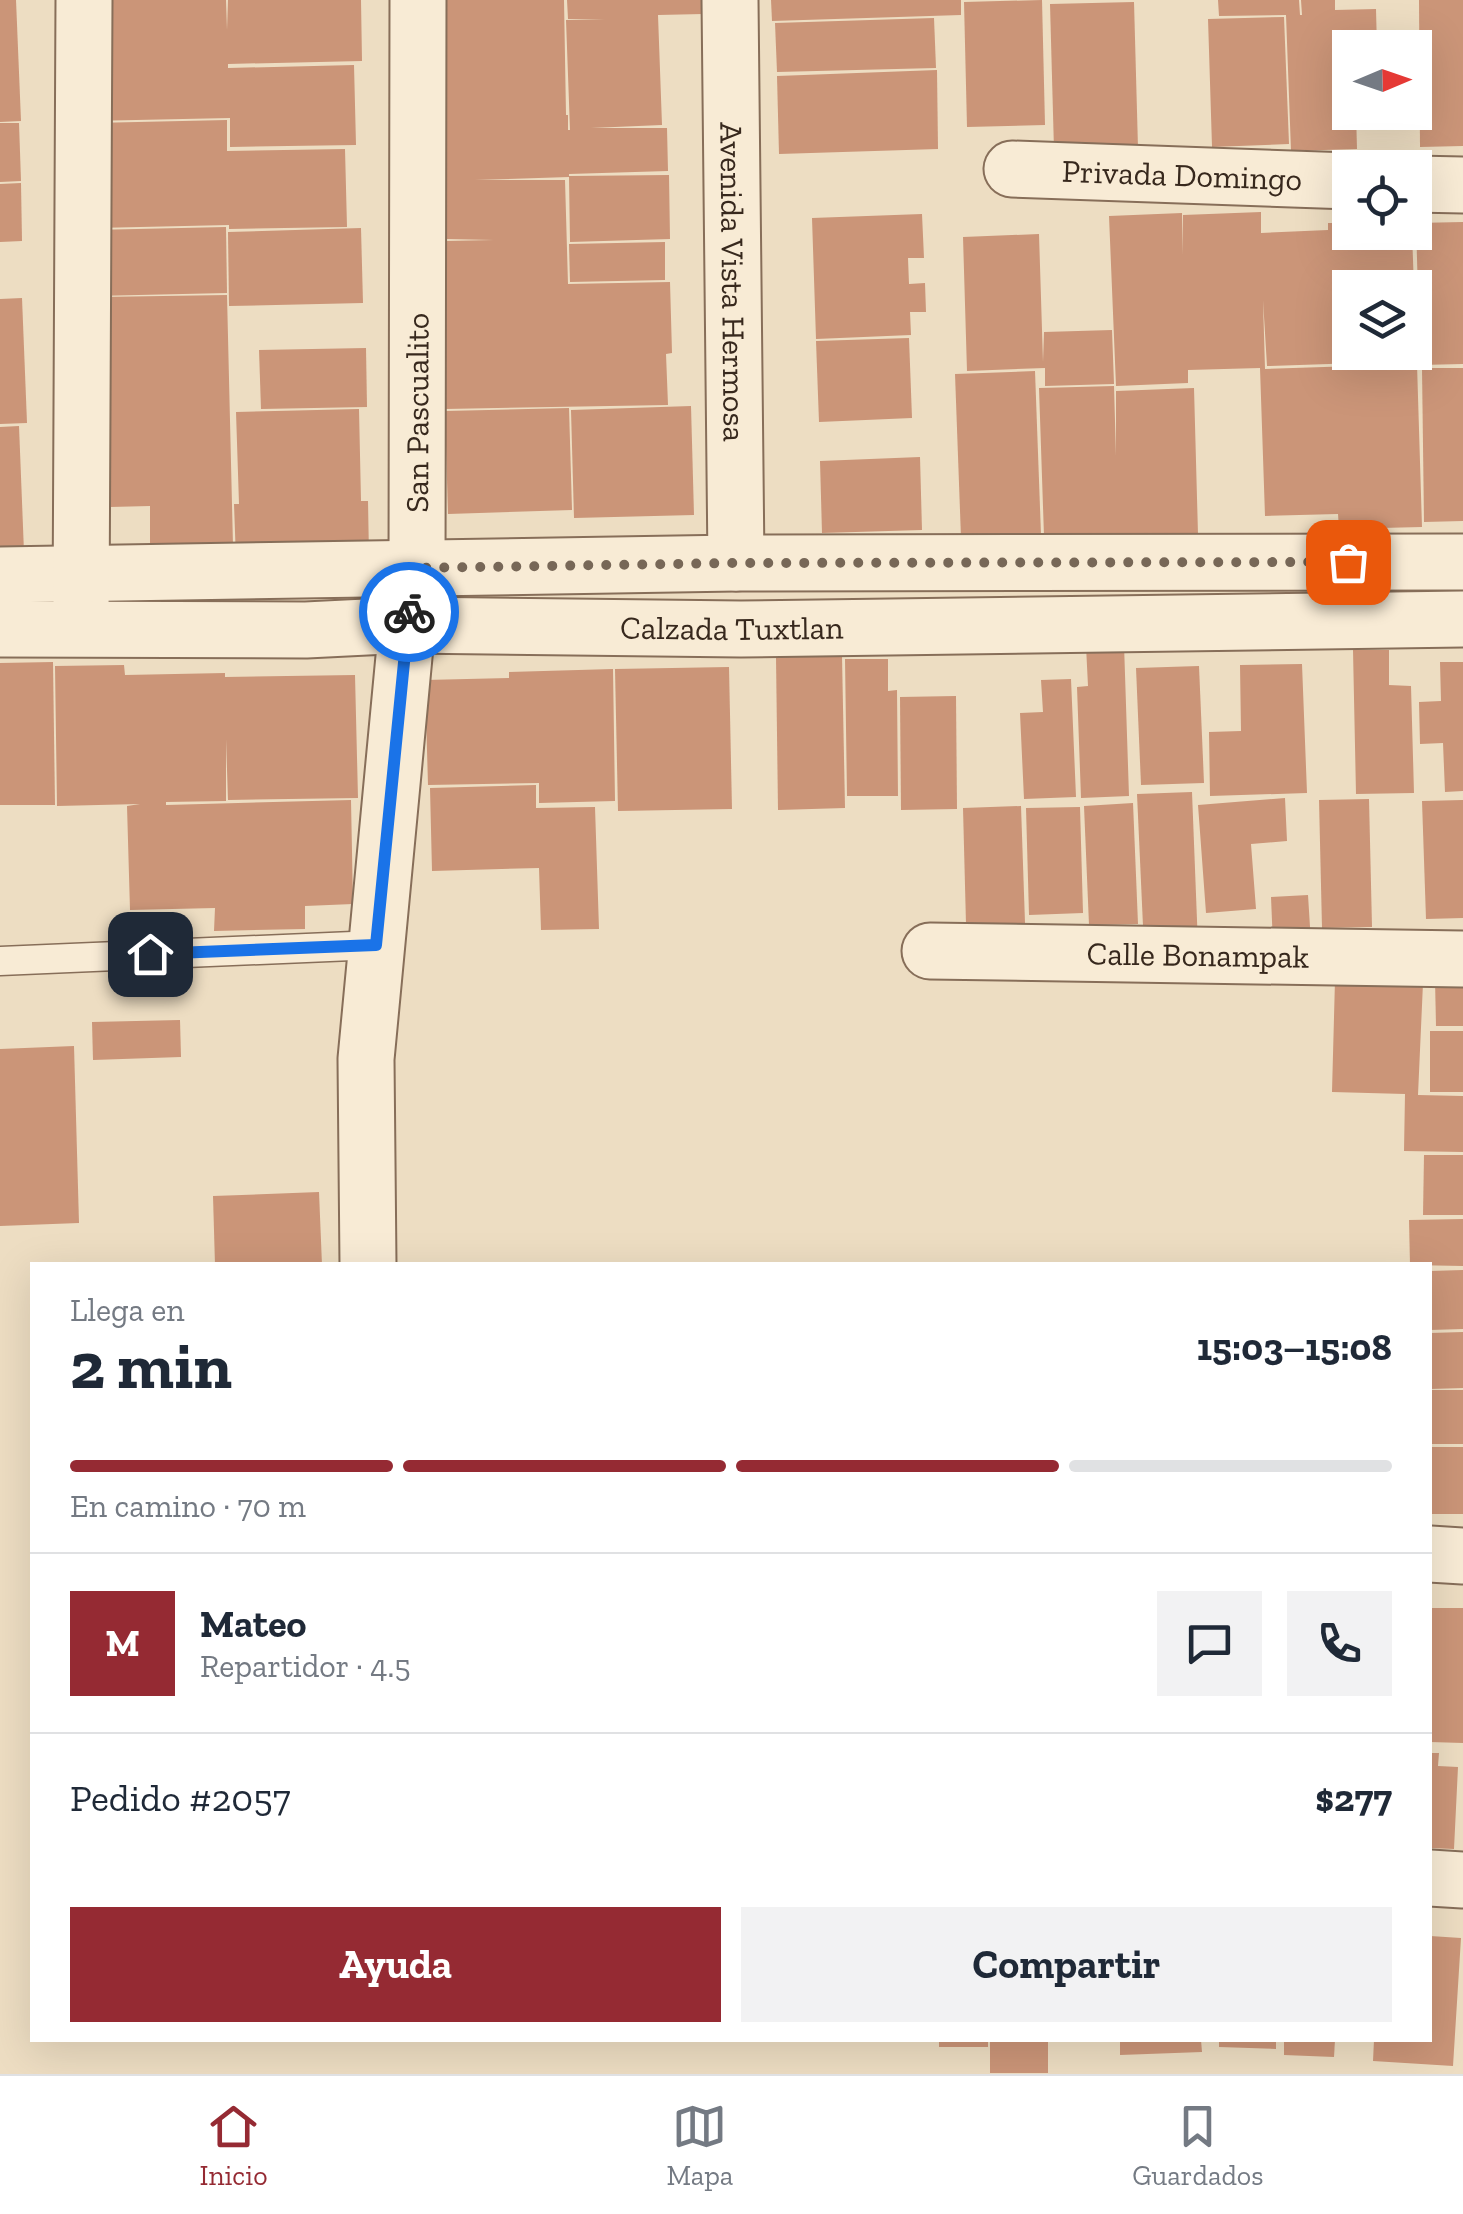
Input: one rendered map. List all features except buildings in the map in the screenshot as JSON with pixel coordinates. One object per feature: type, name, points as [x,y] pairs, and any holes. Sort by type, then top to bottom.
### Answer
[{"type":"street","points":[[82,628],[84,0]]},
{"type":"street","name":"San Pascualito","points":[[368,1262],[366,1059],[407,625],[417,568],[418,0]]},
{"type":"street","name":"Avenida Vista Hermosa","points":[[730,0],[736,563]]},
{"type":"street","name":"Privada Domingo","points":[[1012,169],[1332,180]]},
{"type":"street","points":[[1432,184],[1463,185]]},
{"type":"street","name":"Calzada Tuxtlan","points":[[0,575],[736,563],[1463,562]]},
{"type":"street","name":"Calzada Tuxtlan","points":[[0,629],[306,630],[407,625],[741,629],[1463,619]]},
{"type":"street","name":"Calle Bonampak","points":[[930,950],[1463,959]]},
{"type":"street","points":[[1432,1554],[1463,1556]]},
{"type":"street","points":[[1432,1878],[1463,1880]]},
{"type":"lane","points":[[0,961],[376,945]]},
{"type":"way so far","points":[[409,612],[417,568],[1348,562]]},
{"type":"route","points":[[150,954],[376,945],[409,612]]}]
